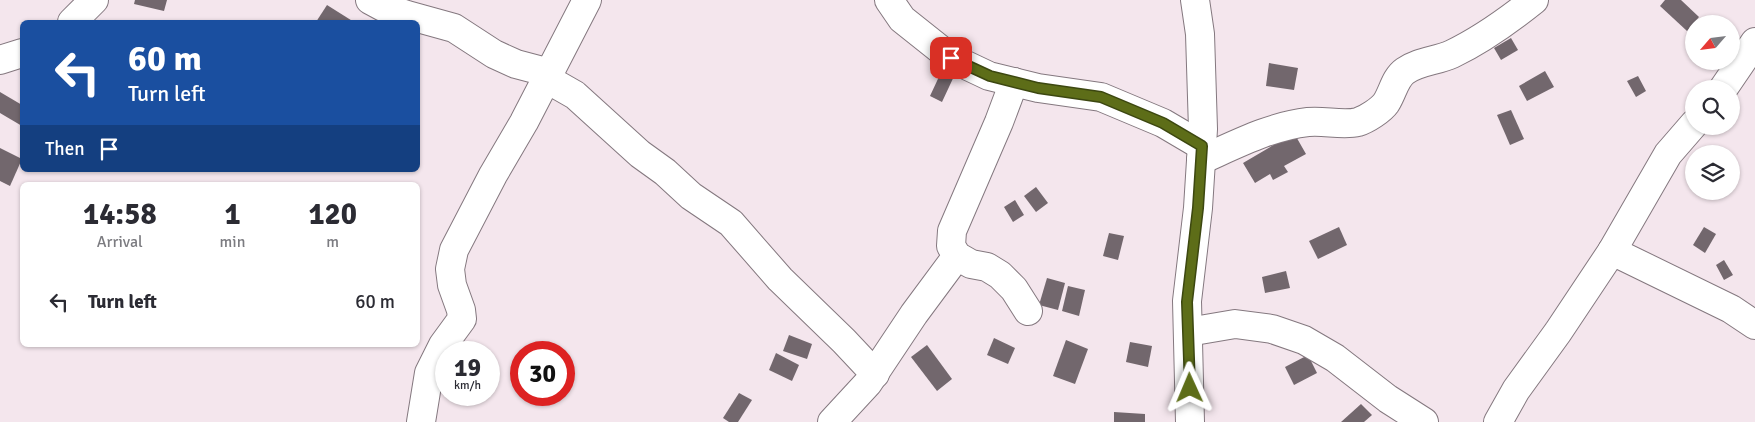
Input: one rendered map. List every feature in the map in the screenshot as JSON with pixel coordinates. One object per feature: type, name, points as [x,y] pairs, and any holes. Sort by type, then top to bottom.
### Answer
[{"type":"street","points":[[74,20],[94,0]]},
{"type":"street","points":[[370,0],[406,15],[454,28],[494,54],[548,76],[575,95],[640,154],[699,201],[731,223],[780,279],[875,374]]},
{"type":"street","points":[[422,422],[430,373],[443,345],[462,319],[461,310],[452,285],[450,268],[454,250],[587,0]]},
{"type":"street","points":[[889,0],[902,19],[951,58],[990,76],[1038,88],[1101,97],[1163,123],[1202,153]]},
{"type":"street","points":[[1190,422],[1187,302],[1198,208],[1203,129],[1200,34],[1195,0]]},
{"type":"street","points":[[1202,153],[1282,128],[1309,122],[1358,122],[1375,113],[1385,104],[1398,79],[1404,72],[1414,66],[1450,55],[1490,32],[1534,0]]},
{"type":"street","points":[[1729,80],[1755,42]]},
{"type":"street","points":[[0,60],[20,54]]},
{"type":"street","points":[[1014,82],[999,122],[952,230],[951,246],[957,256],[971,264],[987,267],[1000,275],[1014,289],[1028,311]]},
{"type":"street","points":[[1498,422],[1516,390],[1558,332],[1612,251],[1668,154],[1685,134]]},
{"type":"street","points":[[1612,251],[1731,309],[1755,326]]},
{"type":"street","points":[[832,422],[852,403],[875,374],[914,314],[957,256]]},
{"type":"street","points":[[1188,332],[1236,324],[1272,329],[1304,340],[1335,358],[1388,399],[1424,422]]},
{"type":"building","points":[[135,0],[167,0],[164,11],[134,4]]},
{"type":"building","points":[[1665,0],[1681,0],[1697,15],[1685,15],[1685,29],[1660,6]]},
{"type":"building","points":[[327,5],[351,20],[317,20]]},
{"type":"building","points":[[1511,38],[1518,50],[1501,60],[1494,48]]},
{"type":"building","points":[[1269,63],[1298,68],[1294,90],[1266,86]]},
{"type":"building","points":[[944,66],[956,72],[942,102],[930,96]]},
{"type":"building","points":[[1545,71],[1554,87],[1527,101],[1519,86]]},
{"type":"building","points":[[1638,76],[1646,91],[1636,97],[1627,81]]},
{"type":"building","points":[[0,92],[20,104],[20,125],[0,113]]},
{"type":"building","points":[[1511,110],[1524,139],[1510,145],[1497,115]]},
{"type":"building","points":[[1294,133],[1306,154],[1284,166],[1288,172],[1273,180],[1270,174],[1255,183],[1243,163]]},
{"type":"building","points":[[0,148],[20,158],[20,164],[10,186],[0,181]]},
{"type":"building","points":[[1036,187],[1048,203],[1036,212],[1024,196]]},
{"type":"building","points":[[1015,200],[1024,215],[1013,222],[1004,207]]},
{"type":"building","points":[[1339,227],[1347,245],[1318,259],[1309,241]]},
{"type":"building","points":[[1704,227],[1716,234],[1705,253],[1693,245]]},
{"type":"building","points":[[1109,233],[1124,236],[1118,260],[1103,256]]},
{"type":"building","points":[[1724,260],[1733,275],[1724,280],[1716,265]]},
{"type":"building","points":[[1286,271],[1290,288],[1265,293],[1262,277]]},
{"type":"building","points":[[1047,278],[1065,283],[1058,310],[1039,305]]},
{"type":"building","points":[[1068,286],[1085,290],[1079,316],[1062,311]]},
{"type":"building","points":[[789,335],[812,344],[807,359],[783,351]]},
{"type":"building","points":[[994,338],[1015,348],[1008,364],[987,355]]},
{"type":"building","points":[[1066,340],[1088,349],[1075,384],[1053,376]]},
{"type":"building","points":[[1130,342],[1152,346],[1148,367],[1126,362]]},
{"type":"building","points":[[927,345],[952,379],[937,391],[911,357]]},
{"type":"building","points":[[776,353],[799,365],[792,381],[769,370]]},
{"type":"building","points":[[1308,355],[1317,373],[1294,385],[1285,367]]},
{"type":"building","points":[[739,393],[752,400],[738,422],[729,422],[723,418]]},
{"type":"building","points":[[1361,404],[1372,415],[1364,422],[1341,422]]},
{"type":"building","points":[[1114,412],[1145,414],[1145,422],[1114,422]]},
{"type":"route","points":[[951,58],[990,76],[1038,88],[1101,97],[1163,123],[1202,146],[1198,208],[1187,302],[1190,388]]}]
